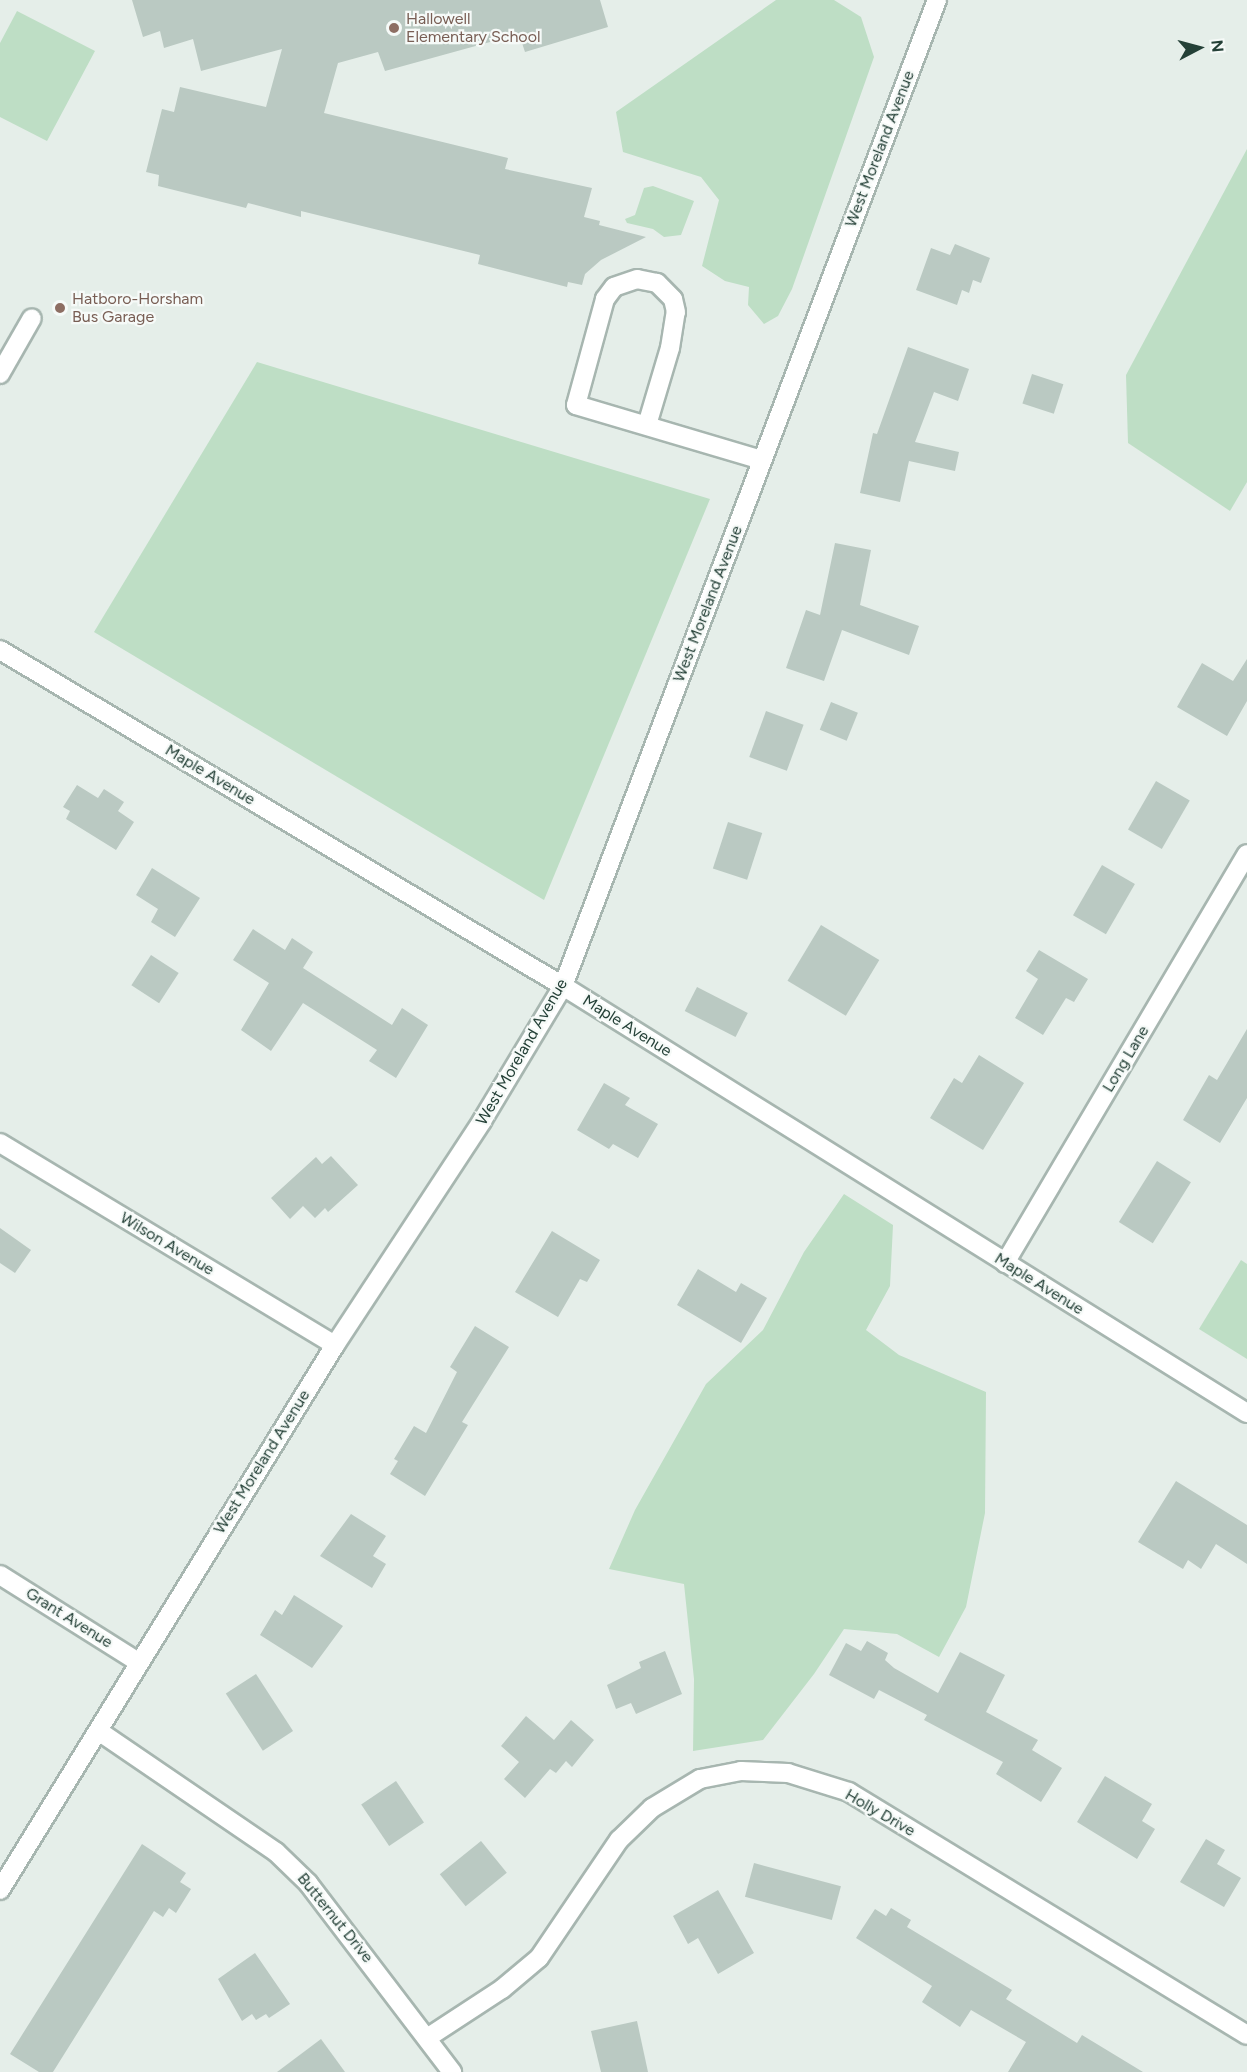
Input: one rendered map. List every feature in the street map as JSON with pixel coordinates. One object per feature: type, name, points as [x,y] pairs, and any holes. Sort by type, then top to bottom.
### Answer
[{"type":"street","name":"West Moreland Avenue","points":[[0,1890],[100,1732],[138,1662],[334,1345],[482,1122],[563,986],[937,0]]},
{"type":"street","points":[[647,425],[676,322],[673,299],[657,283],[647,279],[624,281],[605,299],[576,405],[762,460]]},
{"type":"street","points":[[0,374],[32,318]]},
{"type":"street","name":"Maple Avenue","points":[[0,650],[563,986],[1247,1413]]},
{"type":"street","name":"Long Lane","points":[[1005,1263],[1247,854]]},
{"type":"street","name":"Wilson Avenue","points":[[0,1143],[334,1345]]},
{"type":"street","name":"Grant Avenue","points":[[0,1575],[138,1662]]},
{"type":"street","name":"Butternut Drive","points":[[100,1732],[284,1860],[345,1926],[452,2072]]},
{"type":"street","name":"Holly Drive","points":[[427,2038],[502,1989],[539,1958],[619,1840],[652,1808],[700,1779],[741,1771],[788,1773],[849,1792],[1247,2035]]},
{"type":"green space","points":[[776,0],[834,0],[861,17],[874,57],[792,289],[778,316],[764,324],[748,305],[749,287],[725,281],[702,266],[719,200],[701,177],[623,152],[616,112]]},
{"type":"green space","points":[[17,11],[95,51],[47,141],[0,117],[0,43]]},
{"type":"green space","points":[[1247,149],[1247,482],[1230,511],[1128,443],[1126,375]]},
{"type":"green space","points":[[653,186],[694,201],[681,235],[664,237],[653,229],[627,223],[625,219],[635,215],[644,188]]},
{"type":"green space","points":[[257,362],[710,499],[544,900],[94,632]]},
{"type":"green space","points":[[844,1194],[893,1225],[890,1286],[866,1330],[899,1355],[986,1392],[985,1513],[966,1607],[939,1657],[897,1634],[844,1629],[814,1674],[763,1740],[693,1751],[694,1679],[684,1584],[609,1569],[635,1510],[706,1384],[763,1330],[804,1252]]},
{"type":"green space","points":[[1241,1260],[1247,1264],[1247,1359],[1199,1329]]},
{"type":"building","points":[[132,0],[600,0],[608,27],[525,52],[519,34],[385,71],[378,52],[338,63],[324,113],[508,158],[505,169],[592,188],[584,217],[600,221],[599,225],[646,237],[601,260],[585,274],[582,285],[568,282],[567,287],[478,264],[480,255],[301,211],[301,217],[248,203],[246,208],[158,186],[159,175],[146,172],[162,109],[174,112],[180,87],[266,107],[282,49],[201,71],[193,39],[164,48],[160,31],[143,37]]},
{"type":"building","points":[[955,244],[990,258],[981,283],[973,280],[969,293],[962,290],[957,305],[916,290],[931,248],[950,255]]},
{"type":"building","points":[[908,347],[969,369],[958,401],[934,392],[915,442],[959,452],[955,471],[909,461],[900,502],[860,493],[873,433],[877,434]]},
{"type":"building","points":[[1032,374],[1063,384],[1054,414],[1022,403]]},
{"type":"building","points":[[835,543],[871,550],[860,605],[919,626],[909,655],[842,630],[824,681],[786,668],[806,610],[820,615]]},
{"type":"building","points":[[1247,659],[1247,701],[1227,736],[1177,707],[1202,663],[1233,681]]},
{"type":"building","points":[[831,702],[858,713],[847,741],[820,730]]},
{"type":"building","points":[[766,711],[804,725],[787,771],[749,757]]},
{"type":"building","points":[[1156,781],[1190,800],[1162,849],[1128,829]]},
{"type":"building","points":[[77,785],[98,798],[104,789],[124,802],[118,811],[134,822],[116,850],[66,819],[70,811],[63,807]]},
{"type":"building","points":[[728,822],[762,833],[747,880],[713,869]]},
{"type":"building","points":[[1102,865],[1135,884],[1106,934],[1073,915]]},
{"type":"building","points":[[152,868],[200,898],[175,937],[151,922],[158,909],[136,895]]},
{"type":"building","points":[[821,925],[879,960],[846,1016],[788,981]]},
{"type":"building","points":[[253,929],[285,950],[292,938],[313,952],[303,968],[392,1025],[402,1008],[428,1025],[396,1078],[369,1061],[377,1050],[303,1003],[271,1051],[241,1030],[269,983],[233,960]]},
{"type":"building","points":[[1039,950],[1088,979],[1074,1002],[1066,998],[1043,1035],[1015,1018],[1038,979],[1026,971]]},
{"type":"building","points":[[151,955],[179,973],[159,1003],[131,985]]},
{"type":"building","points":[[697,987],[748,1013],[736,1037],[685,1011]]},
{"type":"building","points":[[1247,1029],[1247,1098],[1220,1143],[1183,1120],[1209,1075],[1217,1080]]},
{"type":"building","points":[[979,1055],[1024,1083],[983,1150],[930,1118],[954,1078],[962,1083]]},
{"type":"building","points":[[604,1083],[630,1098],[625,1105],[658,1124],[638,1158],[613,1144],[609,1149],[577,1130]]},
{"type":"building","points":[[331,1156],[358,1185],[328,1212],[325,1208],[315,1218],[303,1206],[290,1219],[271,1198],[316,1157],[322,1164]]},
{"type":"building","points":[[1157,1161],[1191,1182],[1153,1243],[1119,1222]]},
{"type":"building","points":[[0,1228],[31,1250],[15,1273],[0,1263]]},
{"type":"building","points":[[552,1231],[600,1260],[587,1282],[580,1279],[558,1317],[515,1292]]},
{"type":"building","points":[[698,1269],[736,1292],[741,1283],[767,1298],[741,1343],[677,1305]]},
{"type":"building","points":[[475,1326],[509,1347],[462,1422],[468,1425],[425,1496],[390,1474],[398,1461],[394,1459],[414,1426],[426,1433],[457,1372],[450,1367]]},
{"type":"building","points":[[1176,1481],[1247,1525],[1247,1564],[1216,1544],[1201,1569],[1188,1560],[1183,1569],[1138,1542]]},
{"type":"building","points":[[351,1514],[386,1536],[373,1556],[386,1564],[372,1588],[320,1556]]},
{"type":"building","points":[[294,1595],[343,1626],[312,1668],[260,1635],[275,1610],[282,1615]]},
{"type":"building","points":[[867,1641],[888,1653],[885,1660],[894,1668],[938,1693],[960,1652],[1005,1675],[986,1712],[1038,1740],[1032,1750],[1062,1768],[1041,1802],[996,1774],[1003,1762],[924,1720],[927,1715],[879,1690],[874,1699],[829,1675],[846,1643],[861,1651]]},
{"type":"building","points":[[665,1651],[682,1694],[636,1714],[631,1703],[616,1709],[607,1685],[641,1668],[639,1662]]},
{"type":"building","points":[[256,1674],[293,1731],[263,1751],[226,1694]]},
{"type":"building","points":[[526,1716],[554,1740],[571,1720],[594,1740],[572,1767],[566,1761],[556,1773],[550,1769],[525,1798],[504,1779],[519,1762],[501,1746]]},
{"type":"building","points":[[1105,1776],[1152,1804],[1142,1821],[1155,1829],[1137,1859],[1077,1822]]},
{"type":"building","points":[[396,1781],[424,1822],[389,1846],[361,1804]]},
{"type":"building","points":[[1206,1839],[1225,1850],[1217,1864],[1241,1878],[1224,1907],[1180,1882]]},
{"type":"building","points":[[481,1841],[507,1873],[466,1906],[440,1874]]},
{"type":"building","points":[[142,1844],[186,1873],[180,1882],[191,1889],[176,1913],[169,1908],[163,1917],[154,1911],[53,2072],[39,2072],[10,2054]]},
{"type":"building","points":[[754,1863],[841,1886],[832,1920],[745,1897]]},
{"type":"building","points":[[718,1890],[754,1953],[718,1974],[698,1938],[688,1944],[673,1916]]},
{"type":"building","points":[[891,1908],[911,1920],[907,1927],[1012,1990],[1006,1999],[1077,2043],[1082,2035],[1143,2072],[1008,2072],[1026,2042],[971,2010],[960,2027],[922,2002],[932,1986],[856,1938],[875,1909],[886,1916]]},
{"type":"building","points":[[255,1953],[290,2004],[269,2018],[266,2014],[256,2020],[252,2014],[242,2021],[218,1979]]},
{"type":"building","points":[[637,2021],[648,2072],[601,2072],[591,2031]]},
{"type":"building","points":[[321,2039],[345,2072],[277,2072]]},
{"type":"place","name":"Hallowell Elementary School","points":[[394,28]]},
{"type":"place","name":"Hatboro-Horsham Bus Garage","points":[[60,308]]}]
